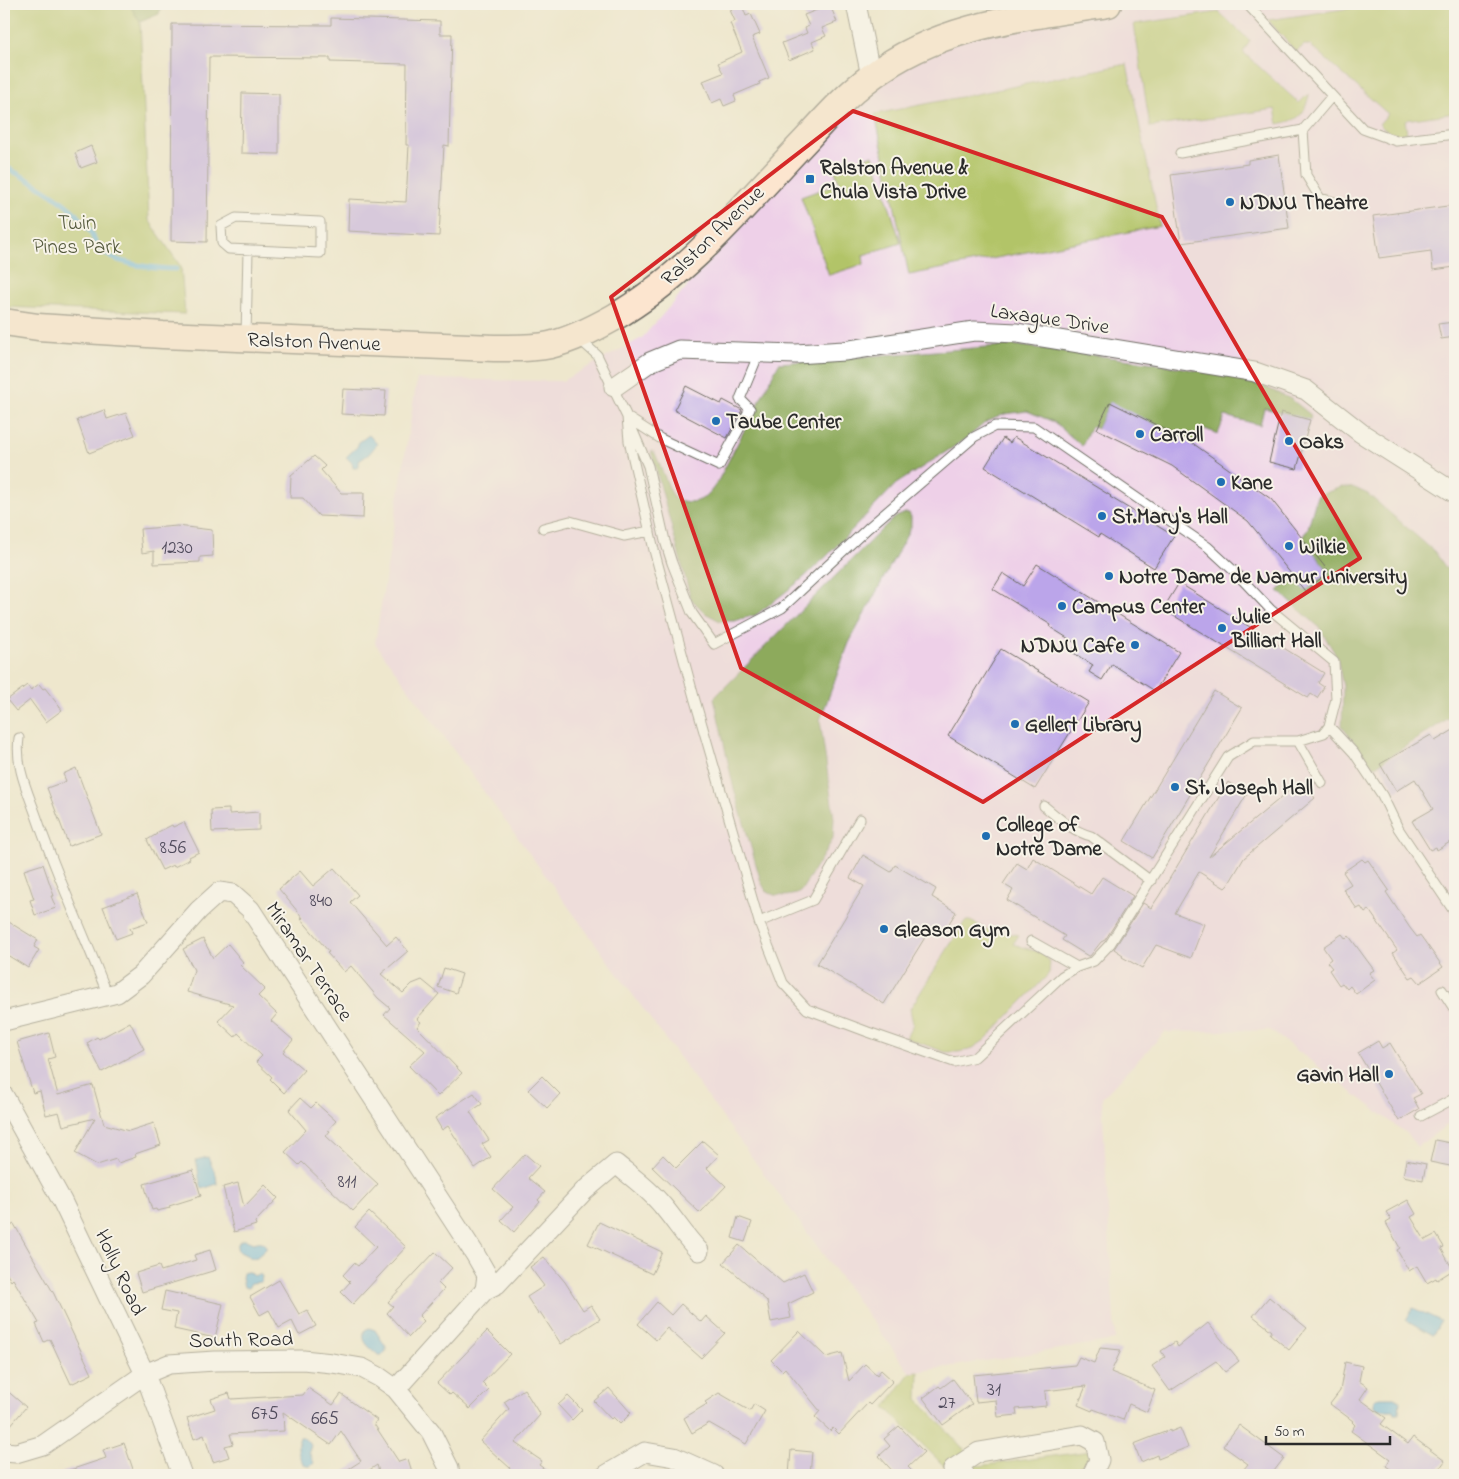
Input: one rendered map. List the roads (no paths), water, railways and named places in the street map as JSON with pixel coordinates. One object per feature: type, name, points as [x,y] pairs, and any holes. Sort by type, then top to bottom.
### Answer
[{"type":"main road","name":"Ralston Avenue","points":[[4,322],[38,327],[246,339],[494,348],[525,348],[551,345],[577,336],[629,308],[659,288],[686,266],[818,127],[871,76],[905,54],[931,41],[957,32],[1010,19],[1108,4]]},
{"type":"street","points":[[856,4],[871,76]]},
{"type":"street","name":"Laxague Drive","points":[[614,387],[650,362],[679,350],[796,354],[844,351],[974,331],[1017,333],[1256,372],[1306,390],[1361,433],[1455,493]]},
{"type":"street","name":"Miramar Terrace","points":[[4,1021],[117,993],[141,975],[199,910],[219,892],[234,894],[250,909],[453,1218],[487,1275],[485,1290]]},
{"type":"street","name":"Holly Road","points":[[4,1096],[62,1201],[145,1374],[182,1475]]},
{"type":"street","points":[[396,1389],[485,1290],[497,1284],[584,1192],[616,1164],[642,1185],[662,1205],[698,1251]]},
{"type":"street","name":"South Road","points":[[4,1452],[16,1452],[43,1445],[145,1374],[169,1364],[215,1361],[303,1360],[362,1368],[380,1377],[396,1389],[431,1432],[449,1468],[450,1475]]},
{"type":"street","points":[[956,1473],[979,1452],[1082,1436],[1095,1442],[1099,1460],[1092,1475]]},
{"type":"street","points":[[606,1475],[645,1452],[674,1457],[714,1475]]},
{"type":"lane","points":[[1247,4],[1363,129],[1396,141],[1455,134]]},
{"type":"lane","points":[[1180,153],[1303,130],[1332,96]]},
{"type":"lane","points":[[1303,130],[1306,175],[1320,198],[1338,203]]},
{"type":"lane","points":[[236,218],[320,222],[320,253],[248,251],[229,249],[222,243],[220,226],[236,218]]},
{"type":"lane","points":[[246,339],[248,251]]},
{"type":"lane","points":[[577,336],[597,355],[614,387],[627,417],[648,466],[665,542],[672,563],[692,613],[714,644],[782,608],[868,528],[974,437],[995,426],[1034,427],[1208,547],[1271,610],[1334,662],[1336,699],[1329,726],[1324,733],[1298,741],[1254,741],[1228,757],[1110,944],[1094,961],[1077,967],[1062,976],[975,1057],[954,1062],[807,1009],[783,983],[759,922],[654,550],[629,441],[627,417]]},
{"type":"lane","points":[[627,417],[661,439],[719,466],[750,409],[740,399],[759,353]]},
{"type":"lane","points":[[543,528],[570,521],[624,536],[650,531]]},
{"type":"lane","points":[[1329,726],[1354,753],[1382,795],[1398,828],[1455,913]]},
{"type":"lane","points":[[19,738],[17,749],[21,776],[51,859],[108,996]]},
{"type":"lane","points":[[1298,741],[1322,783]]},
{"type":"lane","points":[[1044,806],[1070,827],[1080,833],[1091,836],[1151,881]]},
{"type":"lane","points":[[759,922],[812,900],[860,819]]},
{"type":"lane","points":[[1031,941],[1077,967]]},
{"type":"lane","points":[[1442,990],[1453,1007],[1455,1006]]},
{"type":"lane","points":[[1421,1116],[1455,1098]]},
{"type":"water","points":[[369,435],[377,444],[369,454],[359,461],[357,468],[353,468],[352,463],[346,457],[357,447],[359,442]]},
{"type":"water","points":[[208,1157],[216,1175],[217,1184],[202,1189],[196,1160]]},
{"type":"water","points":[[242,1240],[253,1243],[263,1242],[266,1245],[266,1249],[257,1257],[252,1258],[238,1251],[237,1247]]},
{"type":"water","points":[[249,1272],[253,1276],[259,1274],[262,1276],[261,1282],[251,1283],[248,1288],[244,1287],[242,1278],[243,1273]]},
{"type":"water","points":[[1413,1308],[1441,1321],[1433,1335],[1406,1320]]},
{"type":"water","points":[[369,1328],[375,1330],[386,1347],[383,1355],[378,1355],[365,1341],[365,1330]]},
{"type":"water","points":[[1379,1397],[1394,1397],[1400,1400],[1399,1413],[1395,1413],[1394,1410],[1379,1410],[1374,1407],[1374,1400]]},
{"type":"water","points":[[300,1437],[303,1437],[311,1445],[309,1452],[314,1463],[311,1466],[306,1466],[303,1463],[298,1453]]},
{"type":"waterway","points":[[4,166],[44,189],[69,207],[85,224],[98,246],[113,258],[134,264],[176,269]]},
{"type":"place","name":"Ralston Avenue & Chula Vista Drive","points":[[810,179]]},
{"type":"place","name":"NDNU Theatre","points":[[1230,202]]},
{"type":"place","name":"Taube Center","points":[[716,421]]},
{"type":"place","name":"Carroll","points":[[1140,434]]},
{"type":"place","name":"Oaks","points":[[1289,441]]},
{"type":"place","name":"Kane","points":[[1221,482]]},
{"type":"place","name":"St.Mary's Hall","points":[[1102,516]]},
{"type":"place","name":"Wilkie","points":[[1289,546]]},
{"type":"place","name":"Notre Dame de Namur University","points":[[1109,576]]},
{"type":"place","name":"Campus Center","points":[[1062,606]]},
{"type":"place","name":"Julie Billiart Hall","points":[[1222,628]]},
{"type":"place","name":"NDNU Cafe","points":[[1135,645]]},
{"type":"place","name":"Gellert Library","points":[[1015,724]]},
{"type":"place","name":"St. Joseph Hall","points":[[1175,787]]},
{"type":"place","name":"College of Notre Dame","points":[[986,836]]},
{"type":"place","name":"Gleason Gym","points":[[884,929]]},
{"type":"place","name":"Gavin Hall","points":[[1389,1074]]},
{"type":"park label","name":"Twin Pines Park","points":[[77,234]]}]
